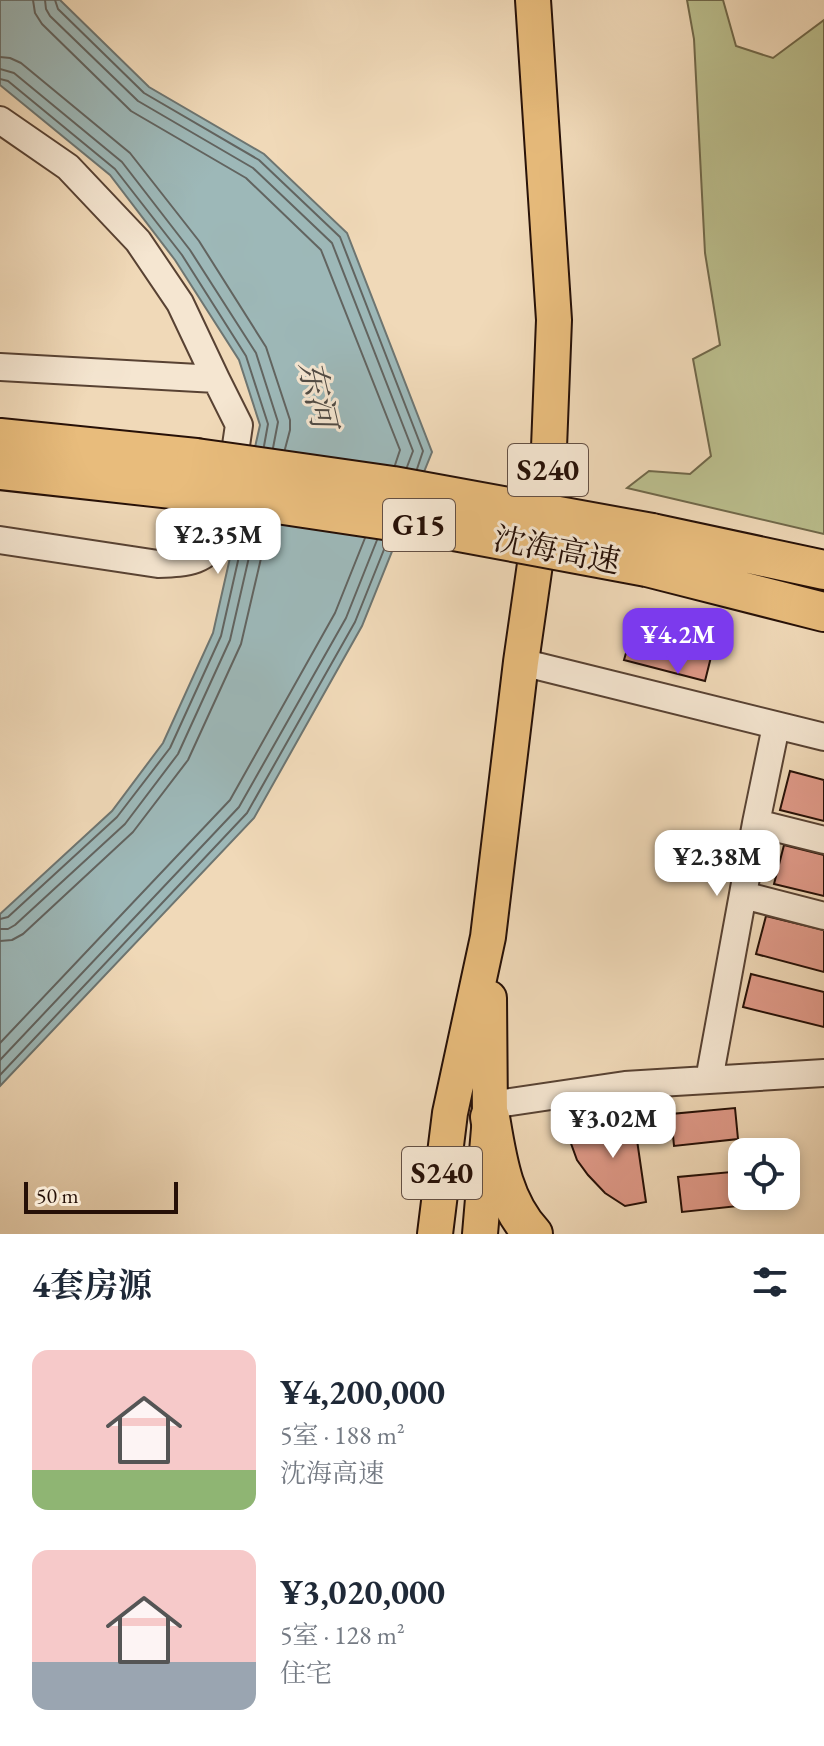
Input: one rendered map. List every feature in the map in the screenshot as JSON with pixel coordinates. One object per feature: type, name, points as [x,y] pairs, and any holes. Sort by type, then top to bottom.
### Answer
[{"type":"highway","name":"沈海高速","points":[[0,438],[193,475],[438,528],[824,570]]},
{"type":"highway","name":"沈海高速","points":[[0,470],[193,475]]},
{"type":"highway","name":"沈海高速","points":[[650,550],[817,611]]},
{"type":"highway","points":[[490,1111],[502,1182],[511,1204],[533,1234]]},
{"type":"main road","name":"S240","points":[[435,1234],[450,1113],[488,937],[521,662],[548,473],[554,320],[533,0]]},
{"type":"main road","name":"S240","points":[[480,1234],[490,1111],[488,937]]},
{"type":"street","points":[[0,120],[68,167],[138,241],[180,303],[239,425],[223,534],[214,549],[198,560],[158,564],[0,540]]},
{"type":"street","points":[[0,367],[216,379]]},
{"type":"street","points":[[521,662],[824,737]]},
{"type":"street","points":[[709,1080],[776,726]]},
{"type":"street","points":[[756,823],[824,840]]},
{"type":"street","points":[[743,895],[824,916]]},
{"type":"street","points":[[490,1111],[625,1085],[824,1073]]},
{"type":"green space","points":[[687,0],[723,0],[736,46],[773,58],[824,20],[824,534],[627,488],[649,471],[690,474],[711,456],[693,359],[720,345],[705,253],[694,39]]},
{"type":"water","name":"东河","points":[[0,0],[60,0],[149,87],[264,154],[347,233],[432,452],[362,626],[254,818],[0,1086],[0,914],[112,811],[163,743],[213,633],[260,425],[239,360],[175,260],[110,175],[0,85]]},
{"type":"building","points":[[632,632],[712,653],[705,681],[624,660]]},
{"type":"building","points":[[790,771],[824,780],[824,821],[780,810]]},
{"type":"building","points":[[784,845],[824,855],[824,896],[774,884]]},
{"type":"building","points":[[766,916],[824,930],[824,972],[756,954]]},
{"type":"building","points":[[751,974],[824,992],[824,1027],[743,1007]]},
{"type":"building","points":[[735,1108],[738,1138],[674,1146],[671,1114]]},
{"type":"building","points":[[624,1111],[633,1116],[634,1128],[628,1135],[629,1142],[637,1140],[646,1202],[625,1206],[605,1193],[588,1175],[577,1160],[569,1138],[609,1128],[607,1120],[613,1113]]},
{"type":"building","points":[[728,1172],[728,1207],[682,1212],[678,1177]]}]
